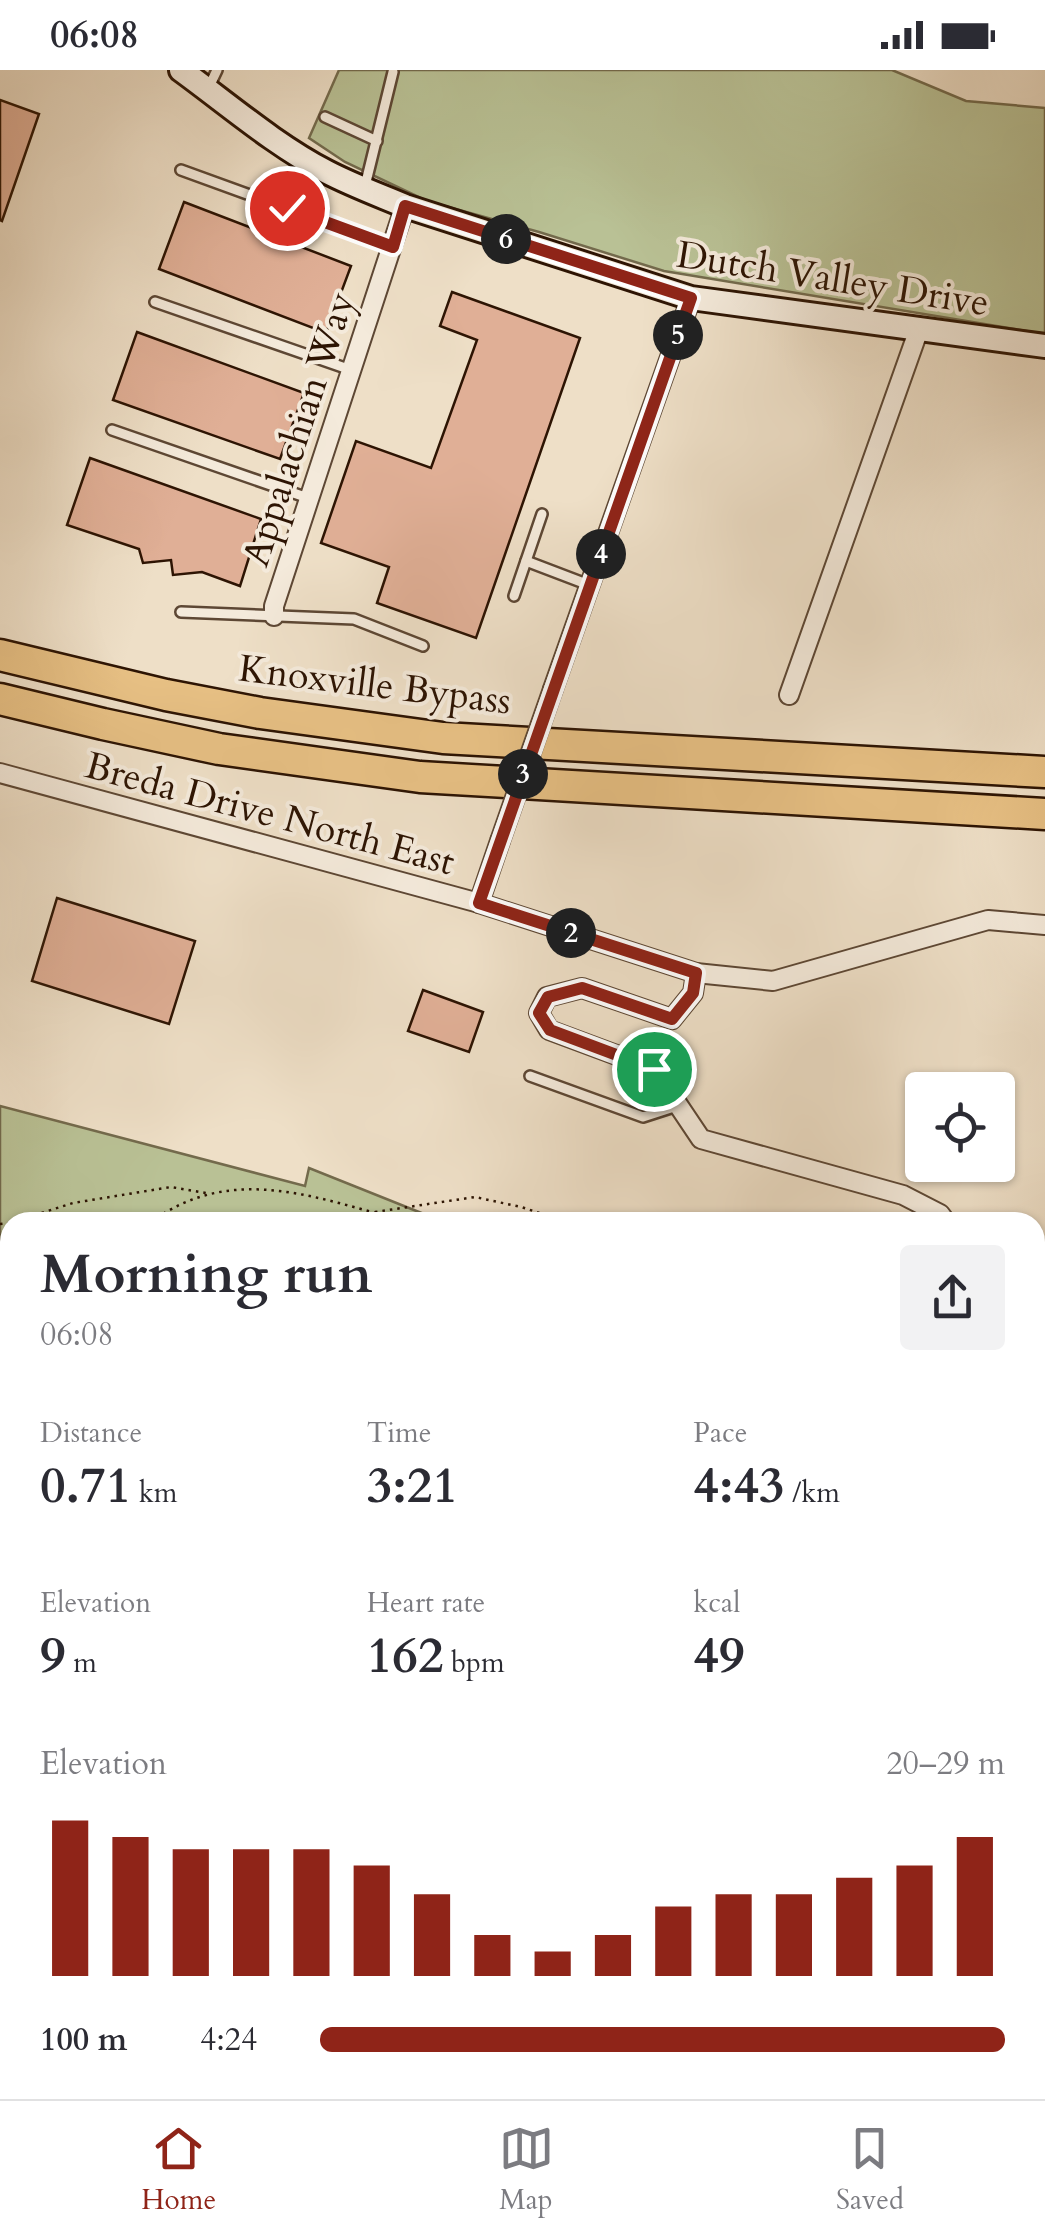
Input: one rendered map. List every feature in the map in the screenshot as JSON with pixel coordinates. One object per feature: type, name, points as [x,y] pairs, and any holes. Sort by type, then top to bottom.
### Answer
[{"type":"highway","name":"Knoxville Bypass","points":[[0,655],[166,695],[443,738],[1045,772]]},
{"type":"highway","points":[[0,699],[219,748],[420,778],[1045,814]]},
{"type":"street","name":"Dutch Valley Drive","points":[[182,70],[213,80],[284,145],[326,172],[405,206],[691,298],[1045,346]]},
{"type":"street","name":"Appalachian Way","points":[[274,616],[308,498],[405,206]]},
{"type":"street","points":[[479,903],[691,298]]},
{"type":"street","points":[[789,695],[919,329]]},
{"type":"street","name":"Breda Drive North East","points":[[0,773],[479,903],[696,973],[773,981],[988,920],[1045,925]]},
{"type":"street","points":[[696,973],[693,993],[672,1019],[582,988],[548,997],[539,1013],[550,1030],[654,1069],[701,1138],[902,1194],[936,1212]]},
{"type":"lane","points":[[365,189],[393,72]]},
{"type":"lane","points":[[325,117],[377,141]]},
{"type":"lane","points":[[181,170],[393,247]]},
{"type":"lane","points":[[155,302],[352,370]]},
{"type":"lane","points":[[112,430],[308,498]]},
{"type":"lane","points":[[514,596],[542,514]]},
{"type":"lane","points":[[526,561],[590,586]]},
{"type":"lane","points":[[182,612],[354,619],[423,646]]},
{"type":"lane","points":[[530,1076],[643,1117],[677,1106]]},
{"type":"path","points":[[46,1212],[73,1203],[170,1187],[208,1193],[262,1188],[300,1192],[370,1212],[475,1197],[537,1212]]},
{"type":"path","points":[[165,1212],[208,1193]]},
{"type":"green space","points":[[339,70],[892,70],[966,101],[1045,108],[1045,334],[664,271],[427,201],[345,162],[309,138]]},
{"type":"green space","points":[[0,1106],[305,1186],[309,1168],[419,1212],[0,1212]]},
{"type":"building","points":[[0,100],[39,114],[2,221],[0,220]]},
{"type":"building","points":[[184,202],[351,266],[326,333],[159,269]]},
{"type":"building","points":[[452,292],[580,338],[476,638],[377,603],[389,567],[321,543],[356,441],[431,468],[477,340],[440,326]]},
{"type":"building","points":[[137,332],[304,393],[280,459],[113,400]]},
{"type":"building","points":[[90,458],[261,519],[240,586],[202,572],[173,575],[171,560],[143,563],[139,549],[67,525]]},
{"type":"building","points":[[57,898],[195,941],[169,1024],[32,981]]},
{"type":"building","points":[[423,990],[483,1012],[469,1052],[408,1031]]},
{"type":"route","points":[[287,208],[393,247],[405,206],[691,298],[479,903],[696,973],[693,993],[672,1019],[582,988],[548,997],[539,1013],[550,1030],[654,1069]]}]
